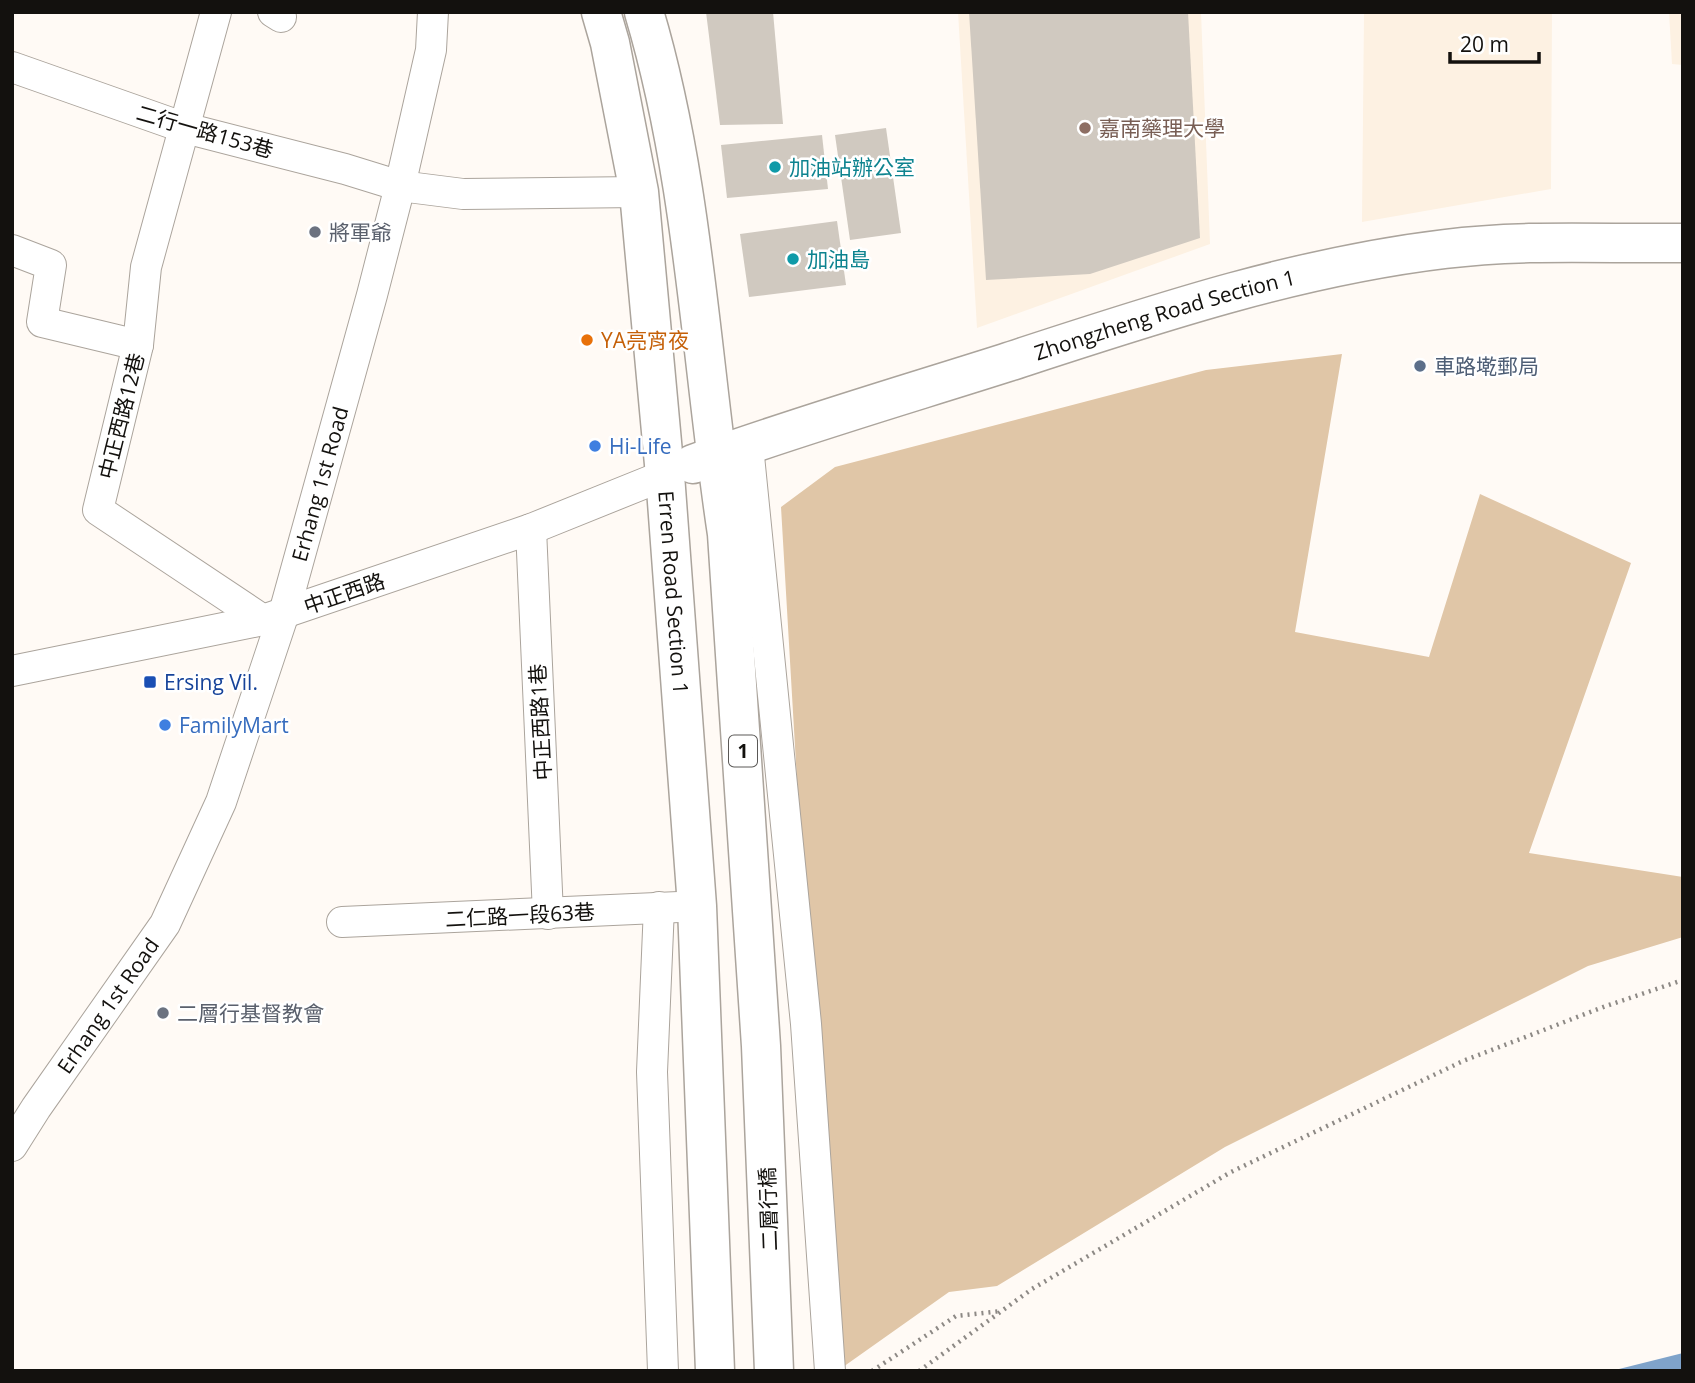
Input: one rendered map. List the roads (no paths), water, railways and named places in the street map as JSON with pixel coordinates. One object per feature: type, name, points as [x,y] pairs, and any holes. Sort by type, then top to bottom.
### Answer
[{"type":"main road","name":"Erren Road Section 1","points":[[601,12],[610,43],[639,192],[665,475],[697,906],[715,1371]]},
{"type":"main road","name":"1","points":[[644,12],[682,184],[732,451]]},
{"type":"main road","name":"Zhongzheng Road Section 1","points":[[665,475],[1106,328],[1220,295],[1309,274],[1382,258],[1446,248],[1509,244],[1683,243]]},
{"type":"main road","name":"二層行橋","points":[[732,451],[727,534],[761,1046],[774,1371]]},
{"type":"street","name":"中正西路12巷","points":[[216,12],[146,267],[138,345],[98,510],[274,617]]},
{"type":"street","name":"Erhang 1st Road","points":[[12,1146],[24,1105],[164,924],[221,802],[400,186],[431,50],[433,12]]},
{"type":"street","name":"二行一路153巷","points":[[12,67],[185,128],[400,186],[463,194],[639,192]]},
{"type":"street","points":[[12,250],[51,265],[42,322],[138,345]]},
{"type":"street","points":[[732,451],[806,1024],[830,1371]]},
{"type":"street","name":"中正西路","points":[[12,671],[274,617],[531,529],[665,475]]},
{"type":"street","name":"中正西路1巷","points":[[531,529],[548,914]]},
{"type":"street","name":"二仁路一段63巷","points":[[342,922],[697,906]]},
{"type":"street","points":[[659,908],[652,1072],[663,1371]]},
{"type":"water","points":[[1683,1353],[1683,1371],[1611,1371]]},
{"type":"place","name":"嘉南藥理大學","points":[[1085,128]]},
{"type":"place","name":"加油站辦公室","points":[[775,167]]},
{"type":"place","name":"將軍爺","points":[[315,232]]},
{"type":"place","name":"加油島","points":[[793,259]]},
{"type":"place","name":"YA亮宵夜","points":[[587,340]]},
{"type":"place","name":"車路墘郵局","points":[[1420,366]]},
{"type":"place","name":"Hi-Life","points":[[595,446]]},
{"type":"place","name":"Ersing Vil.","points":[[150,682]]},
{"type":"place","name":"FamilyMart","points":[[165,725]]},
{"type":"place","name":"二層行基督教會","points":[[163,1013]]}]
